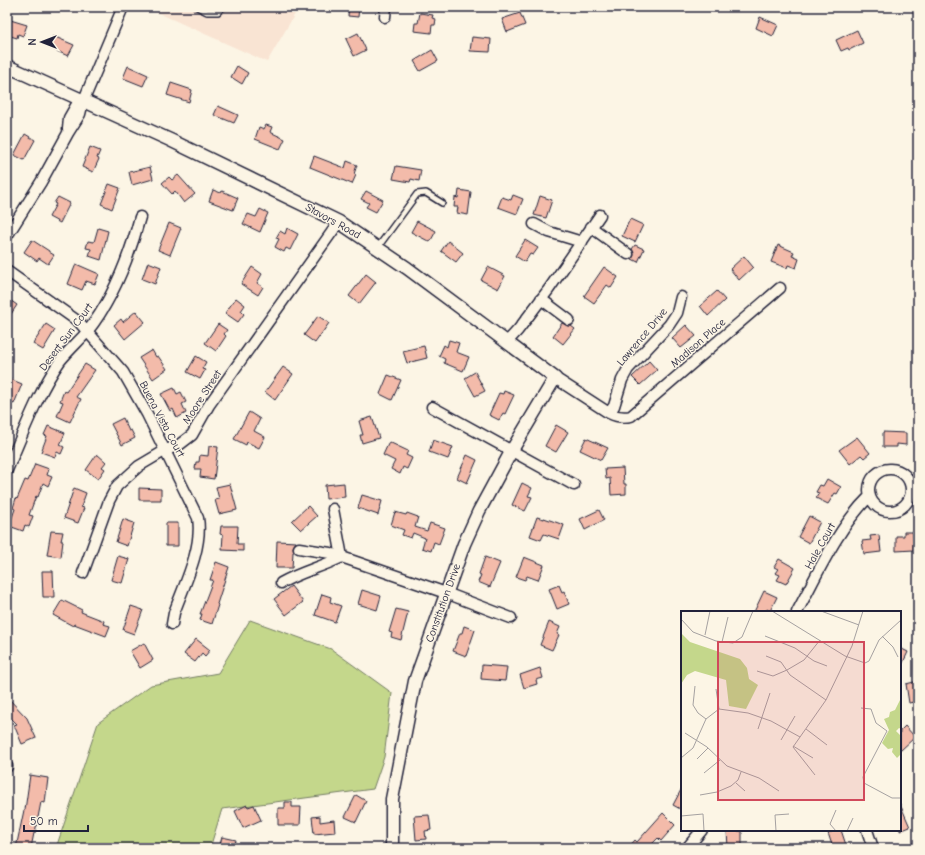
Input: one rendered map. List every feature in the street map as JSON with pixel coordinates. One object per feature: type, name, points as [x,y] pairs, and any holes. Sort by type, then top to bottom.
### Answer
[{"type":"street","points":[[7,236],[41,182],[68,133],[69,118],[77,104],[83,102],[123,7]]},
{"type":"street","name":"Stavors Road","points":[[7,66],[25,73],[83,102],[170,140],[339,222],[378,247],[554,378],[617,417],[624,418],[631,416]]},
{"type":"street","points":[[507,342],[541,299],[600,215]]},
{"type":"street","name":"Desert Sun Court","points":[[7,470],[35,407],[48,382],[61,361],[87,331],[107,302],[122,273],[132,247],[140,217]]},
{"type":"street","name":"Moore Street","points":[[83,573],[109,501],[117,486],[139,466],[166,450],[179,445],[192,435],[209,405],[339,222]]},
{"type":"street","points":[[534,224],[549,232],[582,242]]},
{"type":"street","points":[[592,227],[628,254]]},
{"type":"street","name":"Buena Vista Court","points":[[7,271],[79,322],[123,372],[166,450],[198,518],[200,533],[197,548],[174,613],[172,624]]},
{"type":"street","name":"Madison Place","points":[[631,416],[780,288]]},
{"type":"street","name":"Lawrence Drive","points":[[609,413],[614,406],[622,380],[628,369],[669,325],[677,314],[681,297]]},
{"type":"street","points":[[541,299],[569,320]]},
{"type":"street","name":"Constitution Drive","points":[[392,848],[392,799],[415,681],[464,544],[479,511],[512,450],[554,378]]},
{"type":"street","points":[[432,407],[574,485]]},
{"type":"street","points":[[893,469],[903,473],[910,481],[911,487],[908,502],[900,509],[895,511],[885,511],[880,509],[875,505],[870,496],[871,481],[874,476],[883,470],[893,469]]},
{"type":"street","name":"Hale Court","points":[[798,611],[843,527],[854,512],[870,496]]},
{"type":"street","points":[[333,508],[342,557]]},
{"type":"street","points":[[299,548],[323,551],[342,557],[511,618]]},
{"type":"street","points":[[281,583],[292,577],[329,564],[342,557]]},
{"type":"street","points":[[690,847],[701,831]]},
{"type":"street","points":[[867,831],[873,848]]},
{"type":"lane","points":[[197,7],[212,13],[218,12],[223,7]]},
{"type":"lane","points":[[378,247],[417,194],[426,193],[442,203]]},
{"type":"shaded area","points":[[145,7],[299,7],[267,62]]},
{"type":"green space","points":[[250,620],[331,649],[392,693],[384,757],[373,789],[222,809],[210,848],[56,848],[98,723],[151,685],[218,673]]},
{"type":"building","points":[[349,7],[359,7],[358,17],[348,16]]},
{"type":"building","points":[[420,13],[433,15],[432,18],[436,19],[435,25],[432,25],[431,33],[414,31],[415,23],[418,23]]},
{"type":"building","points":[[520,13],[525,25],[507,32],[502,19]]},
{"type":"building","points":[[760,17],[778,25],[773,36],[756,28]]},
{"type":"building","points":[[7,19],[27,25],[23,36],[18,34],[17,38],[7,35]]},
{"type":"building","points":[[857,30],[863,43],[849,50],[848,48],[841,51],[836,40]]},
{"type":"building","points":[[358,33],[366,50],[354,56],[346,39]]},
{"type":"building","points":[[53,36],[74,45],[68,56],[48,47]]},
{"type":"building","points":[[472,37],[491,39],[490,52],[470,51]]},
{"type":"building","points":[[432,50],[438,61],[420,71],[414,61]]},
{"type":"building","points":[[128,66],[148,75],[143,86],[123,78]]},
{"type":"building","points":[[237,66],[248,73],[242,84],[231,77]]},
{"type":"building","points":[[171,83],[192,90],[189,102],[167,95]]},
{"type":"building","points":[[218,106],[238,115],[234,123],[214,115]]},
{"type":"building","points":[[266,125],[272,127],[270,132],[285,139],[280,149],[255,139],[259,127],[264,129]]},
{"type":"building","points":[[25,134],[35,140],[24,160],[14,155]]},
{"type":"building","points":[[90,147],[100,151],[97,158],[99,159],[93,172],[82,167]]},
{"type":"building","points":[[314,156],[345,168],[347,161],[357,165],[354,174],[356,175],[352,184],[310,167]]},
{"type":"building","points":[[396,166],[421,170],[419,181],[411,179],[410,182],[393,179]]},
{"type":"building","points":[[150,167],[153,179],[132,185],[129,172]]},
{"type":"building","points":[[178,175],[195,194],[184,203],[175,191],[172,194],[162,183],[169,177],[172,180]]},
{"type":"building","points":[[109,184],[120,188],[112,209],[101,204]]},
{"type":"building","points":[[213,190],[221,193],[222,191],[238,198],[233,210],[209,201]]},
{"type":"building","points":[[459,190],[471,192],[468,215],[457,213],[458,207],[454,207],[455,197],[458,198]]},
{"type":"building","points":[[366,191],[383,200],[376,212],[366,207],[369,203],[361,199]]},
{"type":"building","points":[[513,195],[523,199],[517,214],[498,207],[502,197],[511,200]]},
{"type":"building","points":[[540,196],[552,200],[546,218],[534,215]]},
{"type":"building","points":[[58,197],[70,203],[60,223],[49,217]]},
{"type":"building","points":[[260,209],[268,213],[260,232],[243,224],[248,214],[256,217]]},
{"type":"building","points":[[630,219],[643,225],[635,242],[622,236]]},
{"type":"building","points":[[417,221],[436,231],[430,242],[411,232]]},
{"type":"building","points":[[169,223],[181,228],[170,255],[158,250]]},
{"type":"building","points":[[98,228],[108,231],[101,260],[89,256],[91,249],[86,248],[88,241],[94,242]]},
{"type":"building","points":[[287,228],[298,234],[290,250],[286,248],[284,252],[275,247],[279,239],[276,238],[280,231],[285,234]]},
{"type":"building","points":[[32,240],[54,255],[48,264],[39,258],[37,261],[24,252]]},
{"type":"building","points":[[525,240],[538,248],[533,255],[530,254],[525,262],[515,256]]},
{"type":"building","points":[[448,241],[463,253],[456,262],[441,251]]},
{"type":"building","points":[[635,245],[644,249],[638,262],[632,259],[634,255],[632,249]]},
{"type":"building","points":[[778,245],[794,252],[792,256],[799,259],[796,268],[788,265],[787,268],[771,262]]},
{"type":"building","points":[[744,256],[753,267],[739,280],[730,269]]},
{"type":"building","points":[[148,262],[161,267],[155,284],[142,279]]},
{"type":"building","points":[[76,264],[99,274],[95,284],[86,281],[82,290],[68,284]]},
{"type":"building","points":[[252,267],[262,274],[257,283],[263,287],[258,295],[241,284]]},
{"type":"building","points":[[488,267],[505,276],[498,289],[481,280]]},
{"type":"building","points":[[604,267],[618,277],[611,288],[607,285],[594,303],[584,296]]},
{"type":"building","points":[[366,274],[376,282],[359,304],[349,296]]},
{"type":"building","points":[[717,291],[725,300],[708,316],[700,306]]},
{"type":"building","points":[[7,298],[17,305],[7,320]]},
{"type":"building","points":[[236,298],[245,305],[241,311],[244,314],[238,322],[225,313]]},
{"type":"building","points":[[136,311],[145,322],[125,339],[114,325],[121,319],[123,322]]},
{"type":"building","points":[[318,316],[329,323],[315,343],[304,335]]},
{"type":"building","points":[[562,323],[575,329],[563,344],[553,336]]},
{"type":"building","points":[[46,324],[55,330],[43,350],[33,344]]},
{"type":"building","points":[[218,324],[227,330],[224,334],[226,336],[216,351],[205,343]]},
{"type":"building","points":[[686,325],[696,336],[681,348],[672,338]]},
{"type":"building","points":[[449,340],[459,343],[456,352],[469,357],[463,371],[444,363],[445,359],[439,356],[444,345],[447,347]]},
{"type":"building","points":[[424,346],[427,358],[407,363],[403,351]]},
{"type":"building","points":[[152,350],[167,369],[153,379],[139,358]]},
{"type":"building","points":[[196,356],[206,362],[202,369],[205,370],[200,379],[187,372]]},
{"type":"building","points":[[649,361],[657,370],[640,385],[632,377]]},
{"type":"building","points":[[85,364],[95,370],[76,397],[81,399],[70,422],[57,416],[63,402],[60,401],[64,391],[66,392]]},
{"type":"building","points":[[283,367],[293,374],[275,400],[265,392]]},
{"type":"building","points":[[475,372],[485,391],[475,396],[465,378]]},
{"type":"building","points":[[388,375],[401,380],[392,400],[380,394]]},
{"type":"building","points":[[10,379],[22,384],[14,404],[7,401],[7,387]]},
{"type":"building","points":[[174,388],[177,394],[181,392],[186,402],[182,404],[186,413],[177,418],[173,409],[170,411],[161,394]]},
{"type":"building","points":[[504,391],[514,395],[505,414],[503,413],[499,420],[489,415],[499,393],[503,394]]},
{"type":"building","points":[[249,412],[260,419],[254,431],[265,437],[259,448],[247,442],[246,445],[234,439]]},
{"type":"building","points":[[372,417],[379,438],[362,443],[360,435],[363,435],[359,421]]},
{"type":"building","points":[[123,418],[129,431],[131,430],[135,438],[122,445],[111,424]]},
{"type":"building","points":[[556,425],[568,432],[556,452],[545,446]]},
{"type":"building","points":[[48,426],[65,433],[60,445],[64,447],[61,454],[57,452],[55,457],[41,452],[47,436],[44,435]]},
{"type":"building","points":[[883,432],[906,433],[906,445],[897,444],[897,447],[883,447]]},
{"type":"building","points":[[857,437],[870,453],[864,458],[861,455],[850,464],[839,450]]},
{"type":"building","points":[[586,438],[608,448],[601,460],[580,450]]},
{"type":"building","points":[[433,440],[453,447],[448,459],[429,452]]},
{"type":"building","points":[[389,442],[408,451],[406,455],[412,458],[407,469],[403,467],[400,474],[391,469],[395,461],[383,455]]},
{"type":"building","points":[[209,446],[218,447],[214,479],[200,477],[201,469],[195,469],[196,462],[199,462],[200,455],[208,456]]},
{"type":"building","points":[[97,454],[106,462],[102,467],[105,469],[98,479],[86,470]]},
{"type":"building","points":[[467,455],[477,460],[467,483],[457,478]]},
{"type":"building","points":[[35,464],[49,469],[47,475],[52,477],[48,486],[43,483],[38,497],[36,496],[29,515],[33,516],[29,527],[25,525],[23,531],[9,526],[15,509],[13,508],[16,498],[17,499],[25,480],[28,481]]},
{"type":"building","points":[[623,468],[626,494],[611,495],[610,478],[606,479],[605,469]]},
{"type":"building","points":[[827,479],[841,487],[828,504],[816,498],[819,493],[816,492],[820,485],[823,486]]},
{"type":"building","points":[[344,483],[345,497],[326,499],[325,485]]},
{"type":"building","points":[[522,483],[532,488],[528,496],[532,497],[525,511],[512,505]]},
{"type":"building","points":[[230,484],[237,510],[219,514],[215,500],[219,499],[216,487]]},
{"type":"building","points":[[74,488],[86,493],[81,507],[84,508],[78,523],[64,518]]},
{"type":"building","points":[[139,488],[161,489],[161,500],[139,500]]},
{"type":"building","points":[[362,495],[382,501],[378,515],[358,508]]},
{"type":"building","points":[[308,506],[317,516],[301,530],[292,521]]},
{"type":"building","points":[[599,510],[604,520],[585,530],[580,519]]},
{"type":"building","points":[[395,512],[406,515],[407,513],[418,517],[415,527],[427,531],[430,523],[445,528],[439,544],[434,542],[431,551],[422,548],[425,538],[413,533],[411,538],[402,535],[404,530],[391,525]]},
{"type":"building","points":[[809,516],[820,522],[809,543],[798,537]]},
{"type":"building","points":[[537,517],[564,525],[559,539],[544,534],[541,540],[530,536]]},
{"type":"building","points":[[123,519],[134,523],[127,546],[116,542]]},
{"type":"building","points":[[166,523],[178,523],[178,546],[166,546]]},
{"type":"building","points":[[221,526],[238,526],[237,544],[243,544],[243,551],[222,550],[223,535],[220,534]]},
{"type":"building","points":[[51,531],[63,532],[61,541],[63,541],[61,557],[47,555]]},
{"type":"building","points":[[904,532],[913,532],[914,550],[896,551],[896,536],[904,536]]},
{"type":"building","points":[[879,535],[881,552],[864,554],[862,541],[871,540],[870,536]]},
{"type":"building","points":[[277,541],[296,542],[293,547],[294,552],[292,568],[276,568]]},
{"type":"building","points":[[118,556],[129,559],[122,583],[111,580]]},
{"type":"building","points":[[485,557],[500,563],[490,587],[478,582]]},
{"type":"building","points":[[524,557],[544,565],[538,580],[527,576],[525,580],[516,577]]},
{"type":"building","points":[[779,559],[795,568],[786,584],[777,580],[780,575],[775,573],[778,569],[774,567]]},
{"type":"building","points":[[216,562],[229,567],[212,624],[200,620],[202,614],[200,614],[213,580],[210,580]]},
{"type":"building","points":[[42,571],[53,571],[54,597],[43,597]]},
{"type":"building","points":[[559,585],[562,592],[564,591],[569,604],[557,609],[549,589]]},
{"type":"building","points":[[291,586],[303,602],[286,615],[274,599]]},
{"type":"building","points":[[362,590],[381,596],[377,610],[358,604]]},
{"type":"building","points":[[764,591],[777,597],[770,611],[767,609],[766,611],[754,611]]},
{"type":"building","points":[[322,594],[331,597],[330,602],[341,606],[335,622],[315,615]]},
{"type":"building","points":[[62,600],[82,610],[81,612],[104,621],[103,624],[110,626],[106,636],[74,624],[73,626],[53,615]]},
{"type":"building","points":[[131,606],[143,610],[134,634],[123,630]]},
{"type":"building","points":[[396,609],[408,612],[401,640],[391,637],[392,633],[389,632]]},
{"type":"building","points":[[549,622],[560,627],[557,634],[559,635],[552,650],[540,645]]},
{"type":"building","points":[[464,626],[475,630],[466,656],[453,651]]},
{"type":"building","points":[[196,639],[210,650],[205,656],[202,653],[195,662],[184,654]]},
{"type":"building","points":[[144,643],[153,660],[140,668],[130,651]]},
{"type":"building","points":[[901,648],[908,652],[901,667]]},
{"type":"building","points":[[482,665],[507,667],[505,681],[481,679]]},
{"type":"building","points":[[540,668],[543,678],[536,680],[537,684],[524,688],[520,675]]},
{"type":"building","points":[[918,681],[918,701],[909,703],[906,684]]},
{"type":"building","points":[[7,697],[27,718],[36,738],[22,744],[14,725],[17,724],[7,714]]},
{"type":"building","points":[[905,726],[915,737],[901,750],[901,730]]},
{"type":"building","points":[[30,775],[48,778],[45,803],[41,802],[31,848],[16,848],[25,810]]},
{"type":"building","points":[[681,790],[681,809],[673,805]]},
{"type":"building","points":[[356,795],[366,801],[356,822],[345,817]]},
{"type":"building","points":[[285,802],[292,802],[292,807],[301,807],[300,825],[278,825],[278,808],[285,808]]},
{"type":"building","points":[[247,805],[248,807],[254,805],[261,820],[243,828],[235,811]]},
{"type":"building","points":[[901,806],[910,827],[901,831]]},
{"type":"building","points":[[663,813],[675,825],[661,841],[658,838],[648,848],[628,848],[635,840],[637,842]]},
{"type":"building","points":[[429,815],[431,830],[425,831],[426,839],[416,840],[414,816]]},
{"type":"building","points":[[320,816],[320,822],[334,820],[335,832],[314,834],[312,817]]},
{"type":"building","points":[[727,831],[742,831],[742,848],[728,848]]},
{"type":"building","points":[[841,831],[847,848],[833,848],[828,833]]},
{"type":"building","points":[[222,837],[236,840],[234,848],[219,848]]}]
